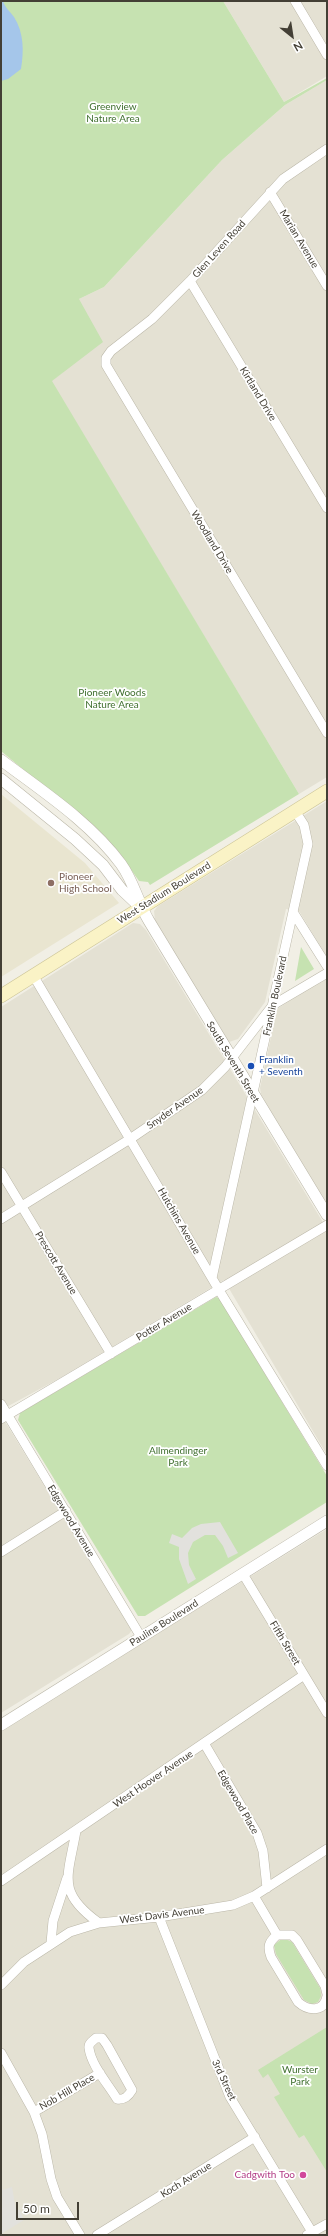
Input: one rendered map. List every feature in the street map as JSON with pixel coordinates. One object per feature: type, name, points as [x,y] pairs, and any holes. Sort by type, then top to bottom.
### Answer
[{"type":"main road","name":"West Stadium Boulevard","points":[[1,996],[327,791]]},
{"type":"street","points":[[295,1],[326,53]]},
{"type":"street","name":"Glen Leven Road","points":[[111,351],[152,319],[190,281],[270,192],[296,168],[327,149]]},
{"type":"street","name":"Marian Avenue","points":[[270,192],[327,286]]},
{"type":"street","name":"Kirtland Drive","points":[[190,281],[327,508]]},
{"type":"street","name":"Woodland Drive","points":[[111,351],[106,358],[106,365],[109,374],[327,733]]},
{"type":"street","name":"South Seventh Street","points":[[1,760],[85,826],[107,846],[132,881],[141,908],[327,1215]]},
{"type":"street","name":"South Seventh Street","points":[[1,779],[75,839],[103,865],[122,890],[141,908]]},
{"type":"street","name":"Franklin Boulevard","points":[[212,1278],[254,1096],[308,844],[304,825],[295,811]]},
{"type":"street","points":[[293,912],[327,966]]},
{"type":"street","name":"Snyder Avenue","points":[[1,1219],[130,1139],[202,1090],[231,1058],[273,1005],[327,973]]},
{"type":"street","name":"Hutchins Avenue","points":[[33,975],[218,1290],[327,1466]]},
{"type":"street","name":"Prescott Avenue","points":[[1,1172],[111,1354]]},
{"type":"street","name":"Potter Avenue","points":[[4,1417],[327,1225]]},
{"type":"street","name":"Edgewood Avenue","points":[[1,1404],[4,1417],[66,1511],[141,1637]]},
{"type":"street","points":[[1,1552],[66,1511]]},
{"type":"street","name":"Pauline Boulevard","points":[[1,1725],[327,1521]]},
{"type":"street","name":"Fifth Street","points":[[243,1574],[327,1713]]},
{"type":"street","name":"West Hoover Avenue","points":[[1,1881],[304,1675]]},
{"type":"street","name":"Edgewood Place","points":[[204,1743],[258,1833],[263,1850],[267,1888]]},
{"type":"street","points":[[51,1943],[50,1934],[54,1915],[67,1878],[76,1831]]},
{"type":"street","name":"West Davis Avenue","points":[[1,1985],[24,1962],[70,1932],[99,1923],[159,1917],[233,1905],[254,1896],[327,1849]]},
{"type":"street","points":[[67,1878],[78,1906],[99,1923]]},
{"type":"street","points":[[254,1896],[277,1935]]},
{"type":"street","name":"3rd Street","points":[[159,1917],[223,2081],[310,2233]]},
{"type":"street","points":[[277,1935],[292,1935],[297,1940],[325,1986],[327,1995],[326,2002],[320,2008],[311,2010],[304,2008],[298,2002],[268,1949],[270,1941],[277,1935]]},
{"type":"street","points":[[96,2038],[102,2038],[129,2083],[132,2090],[129,2096],[122,2099],[117,2099],[100,2073],[88,2047],[90,2042],[96,2038]]},
{"type":"street","points":[[1,2053],[34,2112],[42,2134],[51,2179],[57,2197],[80,2235]]},
{"type":"street","name":"Nob Hill Place","points":[[34,2112],[100,2073]]},
{"type":"street","name":"Koch Avenue","points":[[97,2235],[255,2137]]},
{"type":"street","points":[[310,2233],[327,2224]]},
{"type":"shaded area","points":[[223,1],[327,1],[327,76],[284,102]]},
{"type":"shaded area","points":[[327,80],[327,777],[299,794],[51,381],[63,372],[79,299],[104,287],[222,160],[285,105]]},
{"type":"shaded area","name":"Pioneer High School","points":[[1,794],[85,863],[119,903],[1,977]]},
{"type":"shaded area","points":[[327,801],[327,957],[299,911],[286,909],[265,1002],[238,1039],[229,1042],[155,920],[154,911],[158,906]]},
{"type":"shaded area","points":[[133,923],[140,924],[146,930],[327,1229],[327,1455],[224,1280],[60,1378],[1,1410],[1,1007]]},
{"type":"shaded area","points":[[327,977],[327,1204],[270,1110],[261,1094],[260,1088],[277,1009]]},
{"type":"shaded area","points":[[1,1415],[132,1630],[129,1634],[1,1713]]},
{"type":"shaded area","points":[[220,1522],[238,1553],[228,1558],[223,1546],[215,1535],[205,1535],[193,1542],[188,1553],[189,1565],[196,1579],[188,1584],[179,1559],[179,1547],[169,1543],[172,1534],[182,1538],[192,1528],[201,1524]]},
{"type":"shaded area","points":[[327,1529],[327,2235],[1,2235],[1,1731]]},
{"type":"shaded area","points":[[1,2187],[3,2190],[12,2187],[16,2210],[20,2210],[24,2220],[1,2234]]},
{"type":"green space","points":[[1,1],[223,1],[284,102],[327,78],[327,80],[285,105],[222,160],[104,287],[79,299],[103,342],[52,381],[299,794],[150,885],[148,882],[139,881],[118,851],[96,830],[1,751]]},
{"type":"green space","points":[[301,947],[314,969],[295,981]]},
{"type":"green space","name":"Allmendinger Park","points":[[216,1297],[219,1298],[327,1476],[327,1502],[145,1616],[138,1616],[18,1420],[20,1413]]},
{"type":"green space","points":[[283,1938],[292,1942],[320,1988],[321,1996],[318,2002],[312,2004],[304,2000],[276,1954],[274,1945]]},
{"type":"green space","name":"Wurster Park","points":[[327,2027],[327,2172],[304,2135],[299,2138],[274,2097],[280,2094],[268,2074],[263,2078],[258,2070]]},
{"type":"water","points":[[1,1],[3,1],[14,17],[20,29],[23,56],[21,69],[8,79],[1,81]]},
{"type":"place","name":"Pioneer High School","points":[[51,883]]},
{"type":"place","name":"Franklin + Seventh","points":[[251,1066]]},
{"type":"place","name":"Cadgwith Too","points":[[303,2175]]},
{"type":"park label","name":"Greenview Nature Area","points":[[113,112]]},
{"type":"park label","name":"Pioneer Woods Nature Area","points":[[112,698]]}]
